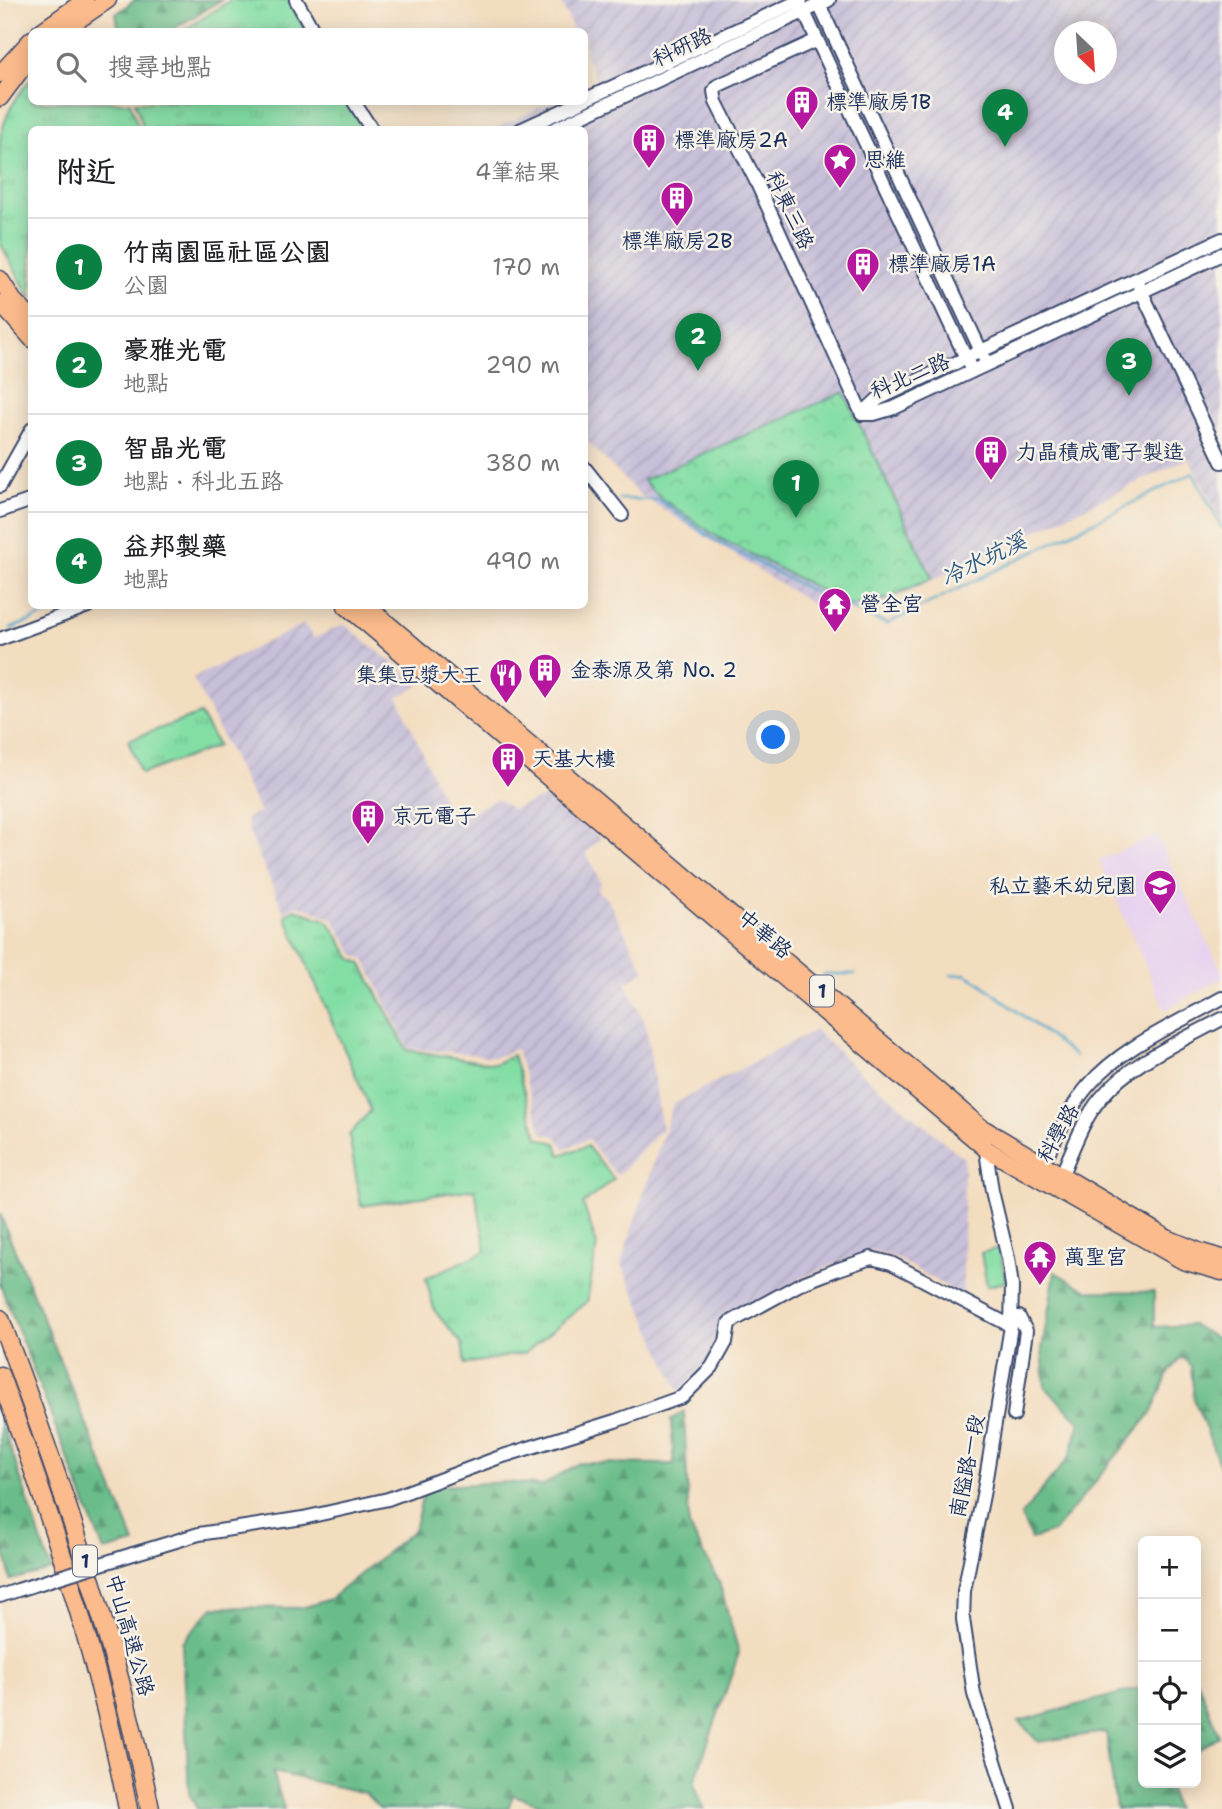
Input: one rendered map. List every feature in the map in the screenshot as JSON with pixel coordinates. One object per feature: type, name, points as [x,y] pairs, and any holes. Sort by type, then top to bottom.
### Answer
[{"type":"highway","name":"中山高速公路","points":[[0,1318],[63,1488],[96,1595],[139,1755],[150,1809]]},
{"type":"highway","name":"中山高速公路","points":[[0,1376],[65,1560],[113,1730],[128,1809]]},
{"type":"main road","points":[[46,28],[85,0]]},
{"type":"main road","points":[[67,28],[108,0]]},
{"type":"main road","points":[[0,74],[28,43]]},
{"type":"main road","points":[[0,98],[28,60]]},
{"type":"main road","points":[[0,279],[14,301],[28,315]]},
{"type":"main road","points":[[0,303],[28,334]]},
{"type":"main road","name":"中華路","points":[[350,609],[865,1037],[981,1127],[1167,1238],[1222,1258]]},
{"type":"main road","name":"中華路","points":[[370,609],[865,1037],[986,1149],[1183,1261],[1222,1272]]},
{"type":"street","points":[[296,0],[312,28]]},
{"type":"street","points":[[822,2],[984,358]]},
{"type":"street","name":"科研路","points":[[588,99],[802,4],[822,2]]},
{"type":"street","points":[[802,4],[969,365]]},
{"type":"street","name":"科研路","points":[[560,126],[802,4]]},
{"type":"street","name":"科東三路","points":[[817,40],[717,86],[714,91],[716,102],[756,181],[862,414]]},
{"type":"street","points":[[356,105],[369,126]]},
{"type":"street","name":"科研路","points":[[529,126],[574,105]]},
{"type":"street","name":"科北二路","points":[[862,414],[874,414],[894,408],[969,365],[1139,285],[1222,239]]},
{"type":"street","name":"科北二路","points":[[1139,285],[1222,254]]},
{"type":"street","points":[[1139,285],[1222,462]]},
{"type":"street","points":[[0,486],[28,436]]},
{"type":"street","points":[[588,472],[622,515]]},
{"type":"street","points":[[0,511],[28,501]]},
{"type":"street","points":[[0,639],[80,609]]},
{"type":"street","name":"科學路","points":[[1222,998],[1120,1056],[1102,1071],[1074,1105],[1042,1164],[1045,1183],[1062,1174],[1090,1112],[1102,1096],[1137,1066],[1222,1018]]},
{"type":"street","name":"南隘路一段","points":[[981,1127],[992,1191],[1008,1258],[1012,1286],[1011,1322],[984,1490],[967,1569],[963,1619],[974,1694],[1010,1809]]},
{"type":"street","points":[[0,1596],[199,1534],[303,1518],[388,1499],[500,1457],[615,1422],[682,1397],[712,1367],[726,1342],[729,1323],[800,1284],[871,1258],[891,1263],[1011,1322],[1019,1317],[1026,1331],[1014,1415]]},
{"type":"shaded area","points":[[560,0],[1222,0],[1222,522],[1189,458],[884,603],[824,612],[639,494],[588,442],[588,126],[500,126],[545,105],[588,105],[588,84],[596,80],[588,61],[588,28],[573,28]]},
{"type":"shaded area","points":[[304,624],[314,638],[344,624],[420,685],[398,697],[452,820],[498,799],[512,809],[546,797],[601,838],[586,853],[601,882],[597,890],[608,900],[645,971],[626,982],[646,1026],[662,1129],[617,1176],[588,1139],[564,1149],[557,1137],[542,1133],[516,1049],[496,1057],[408,1048],[365,960],[354,954],[333,919],[298,905],[284,912],[248,831],[247,819],[260,813],[193,678]]},
{"type":"shaded area","name":"私立藝禾幼兒園","points":[[1157,835],[1222,972],[1222,978],[1165,1010],[1099,860]]},
{"type":"shaded area","points":[[815,1030],[862,1074],[964,1158],[963,1296],[898,1259],[870,1250],[806,1276],[724,1322],[721,1342],[709,1363],[680,1393],[621,1263],[673,1104]]},
{"type":"green space","points":[[135,0],[221,0],[175,28],[118,28],[116,14]]},
{"type":"green space","points":[[231,0],[287,0],[304,28],[188,28]]},
{"type":"green space","points":[[28,83],[28,105],[131,105],[138,126],[28,126],[28,294],[0,243],[0,140],[4,123]]},
{"type":"green space","points":[[136,105],[349,105],[361,126],[143,126]]},
{"type":"green space","points":[[844,392],[932,578],[889,598],[850,605],[717,537],[661,498],[643,480]]},
{"type":"green space","points":[[200,714],[218,746],[141,774],[128,740]]},
{"type":"green space","points":[[295,909],[328,921],[352,959],[361,963],[407,1050],[495,1064],[513,1055],[538,1138],[556,1143],[560,1155],[587,1146],[614,1179],[583,1204],[597,1245],[587,1302],[525,1353],[465,1364],[462,1344],[434,1310],[426,1278],[486,1251],[475,1189],[361,1206],[349,1135],[371,1110],[285,915]]},
{"type":"green space","points":[[0,1214],[135,1543],[104,1551],[0,1284]]},
{"type":"green space","points":[[999,1248],[1006,1282],[987,1286],[981,1253]]},
{"type":"green space","points":[[1055,1272],[1088,1291],[1154,1292],[1154,1327],[1192,1325],[1222,1341],[1222,1471],[1194,1399],[1191,1366],[1182,1357],[1169,1371],[1152,1412],[1054,1532],[1031,1539],[1021,1516],[1070,1456],[1080,1422],[1045,1387],[1042,1348]]},
{"type":"green space","points":[[684,1411],[689,1526],[719,1582],[739,1653],[694,1783],[704,1809],[555,1809],[513,1795],[508,1809],[380,1809],[365,1793],[273,1772],[284,1809],[197,1809],[189,1793],[182,1642],[213,1607],[302,1608],[330,1599],[414,1530],[425,1487],[506,1482],[542,1486],[579,1463],[674,1464],[671,1420]]},
{"type":"green space","points":[[0,1417],[51,1570],[11,1580],[0,1531]]},
{"type":"green space","points":[[1138,1688],[1138,1788],[1169,1788],[1176,1809],[1116,1809],[1106,1732],[1038,1742],[1019,1721]]},
{"type":"green space","points":[[1201,1690],[1219,1736],[1201,1748]]},
{"type":"waterway","name":"冷水坑溪","points":[[619,499],[659,500],[714,540],[816,593],[887,624],[1193,473],[1222,528]]},
{"type":"waterway","points":[[10,629],[60,609]]},
{"type":"waterway","points":[[824,974],[855,974]]},
{"type":"waterway","points":[[951,975],[965,974],[979,982],[1075,1056]]},
{"type":"place","name":"標準廠房1B","points":[[802,132]]},
{"type":"place","name":"益邦製藥","points":[[1005,147]]},
{"type":"place","name":"標準廠房2A","points":[[649,170]]},
{"type":"place","name":"思維","points":[[840,190]]},
{"type":"place","name":"標準廠房2B","points":[[677,228]]},
{"type":"place","name":"標準廠房1A","points":[[863,294]]},
{"type":"place","name":"豪雅光電","points":[[698,371]]},
{"type":"place","name":"智晶光電","points":[[1129,396]]},
{"type":"place","name":"力晶積成電子製造","points":[[991,482]]},
{"type":"place","name":"竹南園區社區公園","points":[[796,518]]},
{"type":"place","name":"營全宮","points":[[835,634]]},
{"type":"place","name":"金泰源及第 No. 2","points":[[545,700]]},
{"type":"place","name":"集集豆漿大王","points":[[506,705]]},
{"type":"place","name":"天基大樓","points":[[508,789]]},
{"type":"place","name":"京元電子","points":[[368,846]]},
{"type":"place","name":"私立藝禾幼兒園","points":[[1160,916]]},
{"type":"place","name":"萬聖宮","points":[[1040,1287]]}]
